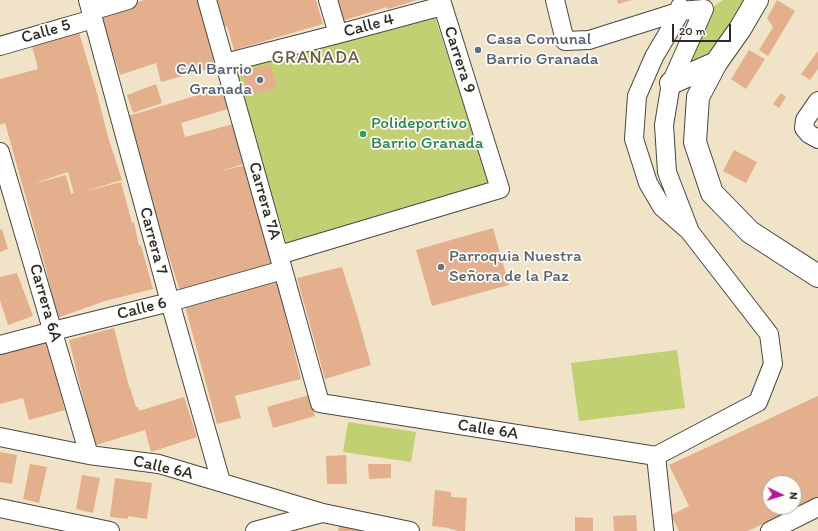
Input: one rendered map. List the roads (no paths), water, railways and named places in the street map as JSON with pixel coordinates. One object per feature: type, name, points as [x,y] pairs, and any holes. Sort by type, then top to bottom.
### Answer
[{"type":"street","name":"Calle 5","points":[[0,46],[90,10],[128,0]]},
{"type":"street","name":"Carrera 7A","points":[[207,0],[320,403]]},
{"type":"street","points":[[328,0],[338,34]]},
{"type":"street","points":[[555,0],[565,41],[589,40],[679,6],[704,10],[671,83],[664,125],[667,172],[690,232]]},
{"type":"street","points":[[757,0],[740,29],[716,63],[698,97],[695,142],[712,193],[750,232],[818,276]]},
{"type":"street","name":"Calle 4","points":[[225,63],[338,34],[442,3]]},
{"type":"street","name":"Carrera 9","points":[[442,3],[500,189]]},
{"type":"street","points":[[664,531],[656,456],[758,402],[773,364],[769,334],[690,232],[662,207],[648,183],[634,139],[637,96],[679,6]]},
{"type":"street","name":"Carrera 7","points":[[90,10],[220,482]]},
{"type":"street","points":[[671,83],[716,63]]},
{"type":"street","points":[[814,136],[804,128],[805,120],[818,101]]},
{"type":"street","name":"Carrera 6A","points":[[0,152],[89,455]]},
{"type":"street","name":"Calle 6","points":[[0,345],[170,302],[281,262],[500,189]]},
{"type":"street","name":"Calle 6A","points":[[320,403],[656,456]]},
{"type":"street","name":"Calle 6A","points":[[0,437],[89,455],[158,464],[323,513],[410,531]]},
{"type":"street","points":[[770,531],[818,507]]},
{"type":"street","points":[[0,508],[110,531]]},
{"type":"street","points":[[255,531],[323,513]]},
{"type":"place","name":"Casa Comunal Barrio Granada","points":[[478,50]]},
{"type":"place","name":"CAI Barrio Granada","points":[[260,80]]},
{"type":"place","name":"Polideportivo Barrio Granada","points":[[363,134]]},
{"type":"place","name":"Parroquia Nuestra Señora de la Paz","points":[[441,267]]},
{"type":"district","name":"GRANADA","points":[[316,58]]}]
